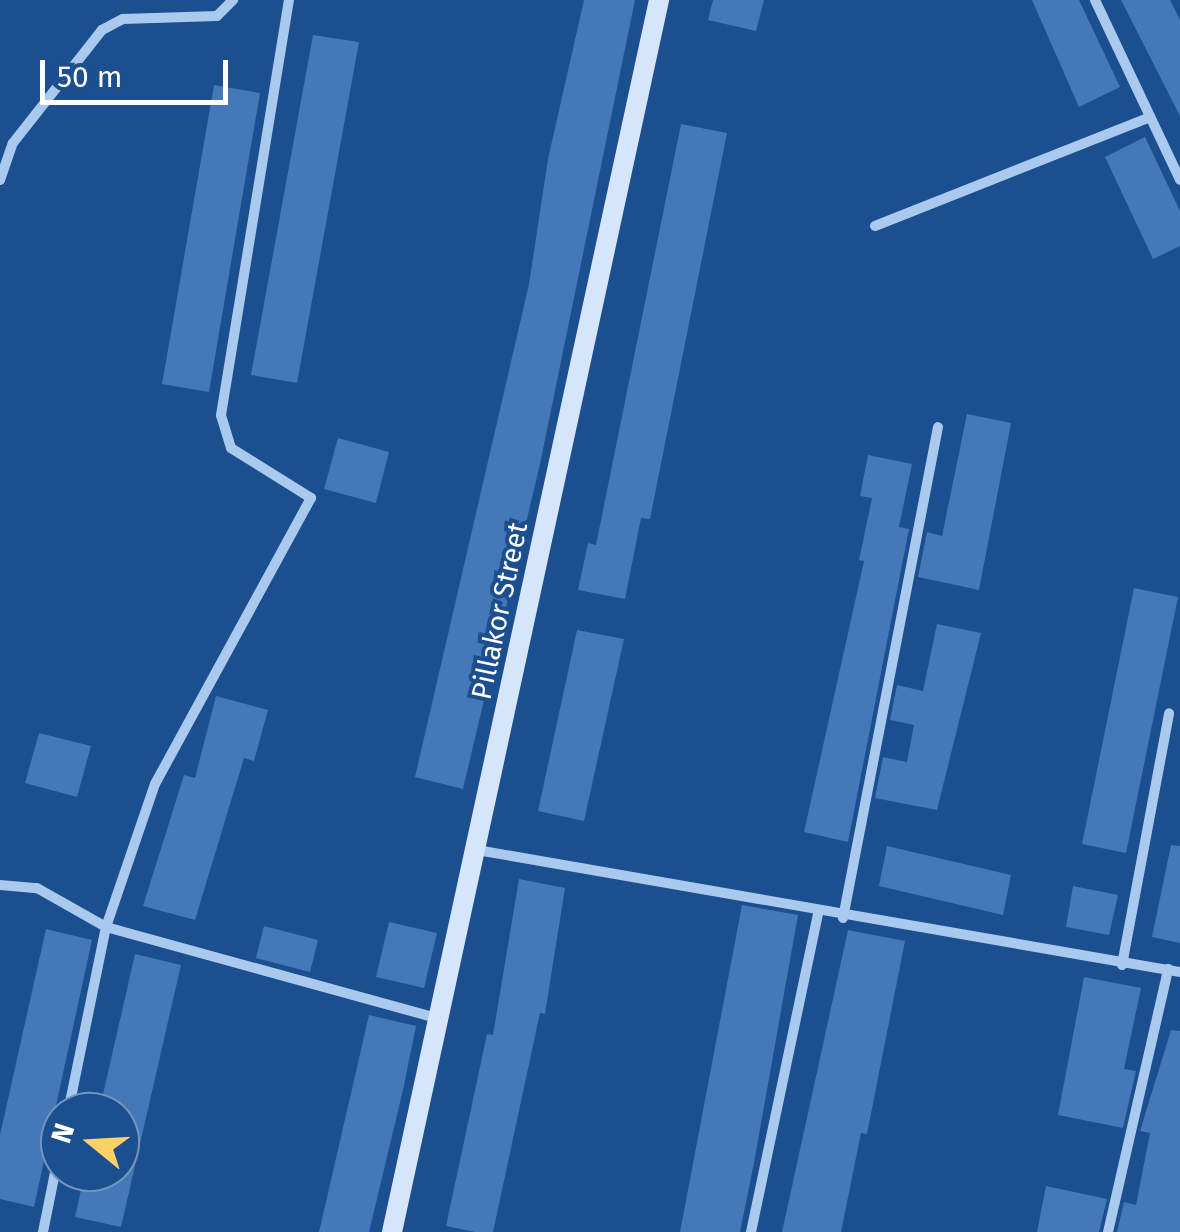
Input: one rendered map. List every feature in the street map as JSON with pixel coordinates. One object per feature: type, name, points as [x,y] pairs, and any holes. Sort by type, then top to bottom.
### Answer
[{"type":"street","points":[[0,180],[13,144],[102,30],[124,19],[217,16],[233,0]]},
{"type":"street","points":[[72,1092],[106,926],[154,784],[311,498],[231,448],[221,416],[289,0]]},
{"type":"street","name":"Pillakor Street","points":[[392,1232],[659,0]]},
{"type":"street","points":[[1095,0],[1180,180]]},
{"type":"street","points":[[876,226],[1150,117]]},
{"type":"street","points":[[0,140],[13,144]]},
{"type":"street","points":[[843,918],[938,427]]},
{"type":"street","points":[[1122,965],[1169,714]]},
{"type":"street","points":[[477,850],[843,918],[1122,965],[1174,970],[1108,1232]]},
{"type":"street","points":[[0,885],[38,888],[106,926],[441,1018]]},
{"type":"street","points":[[751,1232],[818,912]]},
{"type":"street","points":[[43,1232],[51,1192]]},
{"type":"building","points":[[584,0],[635,0],[540,464],[463,789],[415,777],[529,284],[548,159]]},
{"type":"building","points":[[713,0],[764,0],[756,31],[708,20]]},
{"type":"building","points":[[1032,0],[1079,0],[1120,87],[1079,107]]},
{"type":"building","points":[[1121,0],[1170,0],[1180,20],[1180,116]]},
{"type":"building","points":[[313,35],[359,42],[297,383],[251,375]]},
{"type":"building","points":[[214,85],[260,93],[209,392],[162,384]]},
{"type":"building","points":[[681,124],[727,133],[650,519],[641,518],[625,599],[578,590],[588,543],[596,545]]},
{"type":"building","points":[[1145,137],[1180,211],[1180,246],[1153,259],[1105,157]]},
{"type":"building","points":[[967,414],[1011,423],[979,590],[918,577],[927,532],[942,536]]},
{"type":"building","points":[[338,438],[389,452],[376,503],[324,489]]},
{"type":"building","points":[[868,455],[912,464],[899,527],[909,529],[848,842],[804,832],[864,561],[859,560],[872,498],[860,496]]},
{"type":"building","points":[[1134,588],[1178,597],[1126,853],[1082,844]]},
{"type":"building","points":[[937,624],[981,633],[937,810],[875,798],[883,757],[907,762],[914,725],[890,720],[897,685],[923,691]]},
{"type":"building","points":[[577,630],[624,639],[584,821],[538,811]]},
{"type":"building","points":[[216,696],[268,710],[254,761],[244,758],[195,920],[143,906],[184,775],[195,778]]},
{"type":"building","points":[[39,733],[91,746],[77,797],[25,783]]},
{"type":"building","points":[[1171,845],[1180,846],[1180,943],[1152,937]]},
{"type":"building","points":[[887,846],[1011,875],[1003,915],[879,886]]},
{"type":"building","points":[[519,879],[565,888],[545,1014],[540,1013],[493,1232],[475,1232],[446,1226],[487,1034],[493,1035]]},
{"type":"building","points":[[1073,886],[1118,895],[1109,935],[1066,927]]},
{"type":"building","points":[[742,905],[798,915],[754,1163],[740,1232],[680,1232]]},
{"type":"building","points":[[389,922],[437,933],[424,988],[376,977]]},
{"type":"building","points":[[264,926],[318,940],[310,972],[256,958]]},
{"type":"building","points":[[46,929],[92,940],[59,1092],[40,1092],[40,1179],[34,1207],[0,1199],[0,1135]]},
{"type":"building","points":[[848,930],[905,941],[867,1134],[861,1133],[841,1232],[782,1232]]},
{"type":"building","points":[[135,954],[181,965],[140,1144],[140,1092],[104,1092]]},
{"type":"building","points":[[1084,977],[1141,988],[1124,1069],[1136,1071],[1123,1128],[1058,1115]]},
{"type":"building","points":[[369,1015],[416,1026],[403,1090],[369,1232],[319,1232]]},
{"type":"building","points":[[1171,1030],[1180,1031],[1180,1232],[1117,1232],[1124,1202],[1136,1205],[1150,1133],[1140,1131]]},
{"type":"building","points":[[1046,1186],[1107,1199],[1099,1232],[1037,1232]]},
{"type":"building","points":[[81,1192],[129,1192],[121,1227],[75,1217]]}]
